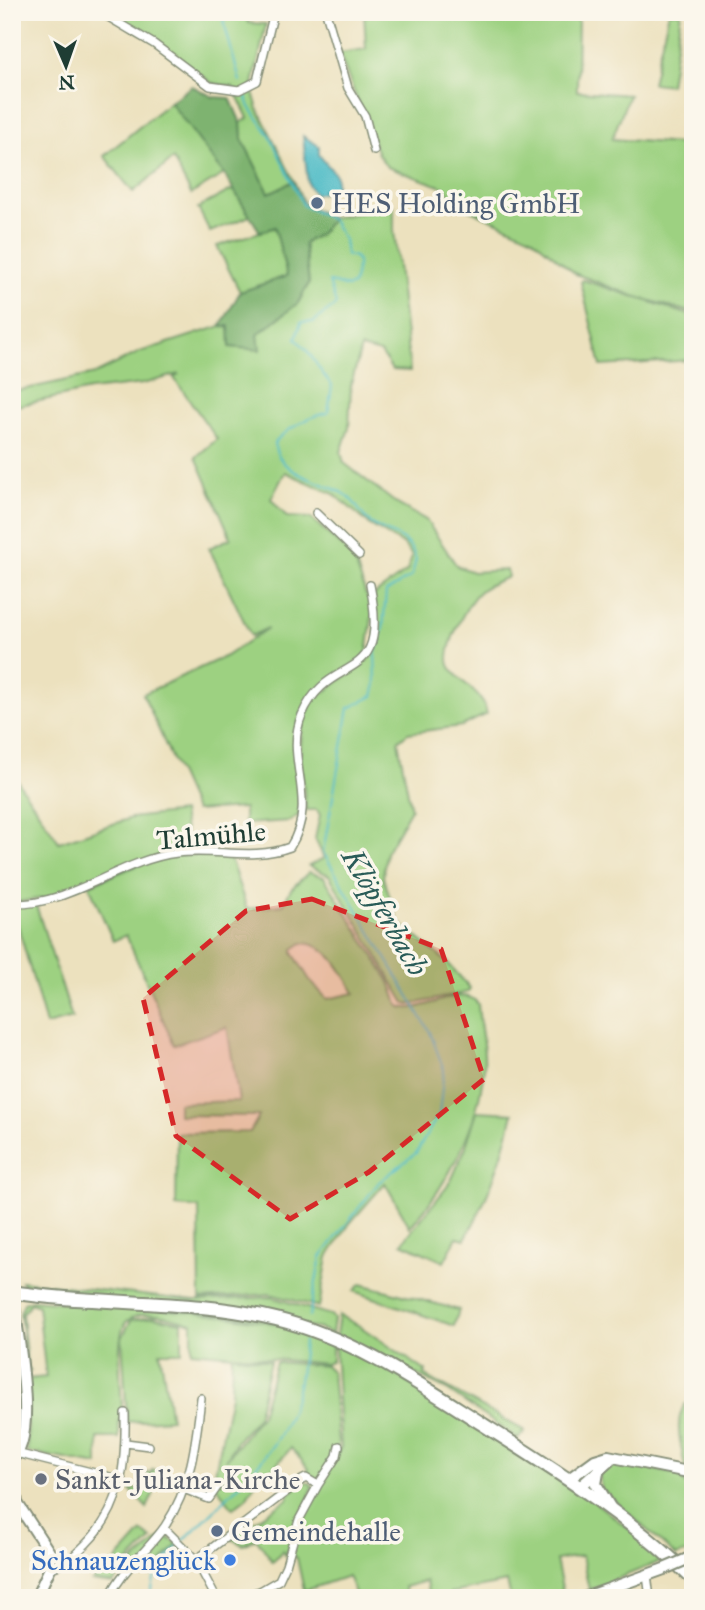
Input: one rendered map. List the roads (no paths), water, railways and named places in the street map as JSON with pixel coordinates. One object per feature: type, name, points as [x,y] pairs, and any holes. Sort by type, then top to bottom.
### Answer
[{"type":"main road","points":[[12,1291],[234,1312],[319,1332],[393,1368],[575,1483],[610,1507],[693,1579]]},
{"type":"street","points":[[100,12],[154,44],[210,86],[239,90],[257,81],[274,12]]},
{"type":"street","points":[[326,12],[348,88],[365,116],[374,151]]},
{"type":"street","points":[[316,513],[359,555]]},
{"type":"street","name":"Talmühle","points":[[12,904],[37,903],[140,863],[177,853],[258,855],[290,847],[301,826],[304,810],[298,747],[300,718],[309,701],[332,680],[368,656],[374,642],[374,608],[370,585]]},
{"type":"street","points":[[12,1291],[25,1401],[24,1440],[16,1457],[122,1480]]},
{"type":"street","points":[[15,1316],[22,1301],[41,1295]]},
{"type":"street","points":[[109,1598],[123,1572],[164,1528],[184,1489],[195,1453],[201,1398]]},
{"type":"street","points":[[50,1568],[64,1564],[98,1532],[111,1512],[122,1480],[126,1443],[125,1413]]},
{"type":"street","points":[[126,1443],[149,1446]]},
{"type":"street","points":[[237,1598],[260,1591],[279,1580],[299,1520],[337,1456],[339,1446]]},
{"type":"street","points":[[575,1483],[602,1457],[693,1473]]},
{"type":"street","points":[[575,1483],[600,1465],[624,1459]]},
{"type":"street","points":[[600,1465],[596,1484],[610,1507]]},
{"type":"street","points":[[12,1471],[17,1503],[49,1552],[50,1568],[36,1598]]},
{"type":"street","points":[[196,1560],[302,1480],[306,1478],[318,1485]]},
{"type":"street","points":[[184,1489],[209,1500],[218,1486]]},
{"type":"street","points":[[164,1528],[196,1560],[216,1598]]},
{"type":"street","points":[[584,1598],[692,1557]]},
{"type":"street","points":[[647,1575],[650,1598]]},
{"type":"water","points":[[303,136],[319,146],[319,155],[336,175],[336,187],[327,194],[323,190],[321,194],[315,194],[308,185]]},
{"type":"waterway","name":"Klöpferbach","points":[[221,12],[240,81]]},
{"type":"waterway","name":"Klöpferbach","points":[[246,96],[250,107],[270,136],[303,205],[332,220],[344,240],[346,255],[355,257],[358,263],[353,285],[348,287],[329,282],[336,304],[314,322],[301,322],[296,339],[332,385],[328,413],[298,424],[274,444],[285,464],[303,476],[346,495],[371,523],[403,540],[416,559],[412,576],[386,592],[383,629],[375,653],[376,684],[373,696],[349,708],[323,852],[430,1032],[444,1070],[439,1114],[416,1153],[379,1182],[321,1257],[309,1316]]},
{"type":"waterway","name":"Klöpferbach","points":[[183,1541],[259,1464],[283,1429],[296,1394],[304,1341]]},
{"type":"waterway","name":"Klöpferbach","points":[[150,1598],[155,1575],[179,1545]]},
{"type":"place","name":"HES Holding GmbH","points":[[317,203]]},
{"type":"place","name":"Sankt-Juliana-Kirche","points":[[41,1479]]},
{"type":"place","name":"Gemeindehalle","points":[[217,1531]]},
{"type":"place","name":"Schnauzenglück","points":[[230,1560]]}]
